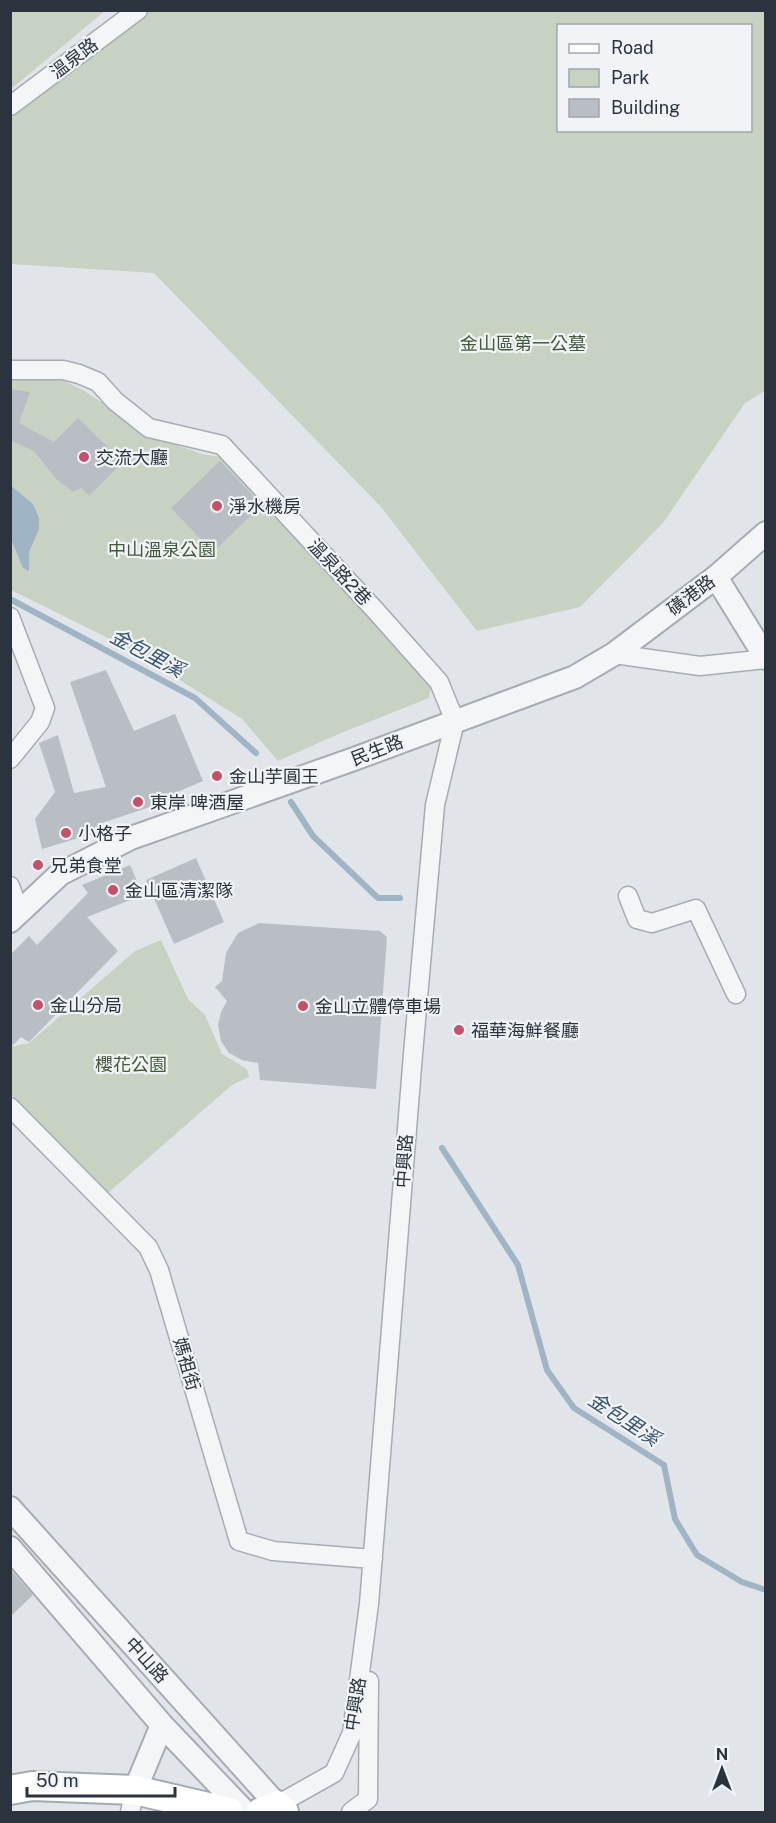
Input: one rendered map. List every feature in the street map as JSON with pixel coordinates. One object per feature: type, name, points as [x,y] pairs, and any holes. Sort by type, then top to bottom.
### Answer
[{"type":"main road","points":[[10,1790],[32,1786],[230,1812]]},
{"type":"street","name":"溫泉路","points":[[10,106],[138,10]]},
{"type":"street","name":"溫泉路2巷","points":[[10,370],[63,370],[79,374],[98,382],[115,401],[150,428],[222,445],[439,682],[455,721]]},
{"type":"street","name":"磺港路","points":[[614,654],[716,577],[765,533]]},
{"type":"street","points":[[614,654],[700,666],[765,659],[716,577]]},
{"type":"street","points":[[10,617],[45,708],[40,722],[10,759]]},
{"type":"street","name":"民生路","points":[[15,916],[60,874],[131,838],[354,759],[574,677],[614,654]]},
{"type":"street","name":"中興路","points":[[274,1810],[334,1773],[352,1733],[369,1604],[435,805],[455,721]]},
{"type":"street","points":[[10,886],[15,916]]},
{"type":"street","points":[[628,896],[638,919],[652,923],[696,909],[736,994]]},
{"type":"street","name":"媽祖街","points":[[10,1107],[148,1247],[159,1270],[239,1541],[273,1551],[373,1559]]},
{"type":"street","name":"中山路","points":[[10,1508],[274,1810]]},
{"type":"street","name":"中山路","points":[[10,1548],[162,1725],[245,1812]]},
{"type":"street","name":"中興路","points":[[351,1812],[368,1806],[369,1604]]},
{"type":"street","points":[[133,1801],[162,1725]]},
{"type":"green space","points":[[11,10],[105,10],[105,11],[11,89]]},
{"type":"green space","name":"金山區第一公墓","points":[[150,11],[765,11],[765,391],[745,403],[663,523],[580,607],[477,631],[381,507],[154,273],[11,264],[11,118]]},
{"type":"green space","name":"中山溫泉公園","points":[[10,379],[60,379],[83,390],[154,437],[202,454],[220,457],[431,686],[429,698],[278,761],[242,719],[132,650],[11,590]]},
{"type":"green space","name":"櫻花公園","points":[[161,940],[188,999],[205,1015],[222,1054],[247,1069],[249,1077],[232,1085],[108,1193],[11,1094],[11,1047],[29,1043],[135,951]]},
{"type":"water","points":[[10,485],[33,504],[39,518],[39,529],[29,552],[29,571],[23,568],[11,539]]},
{"type":"building","name":"交流大廳","points":[[10,389],[30,392],[19,423],[54,442],[78,418],[123,462],[89,496],[81,488],[73,492],[57,480],[34,451],[10,440]]},
{"type":"building","name":"淨水機房","points":[[220,461],[262,505],[213,552],[171,508]]},
{"type":"building","points":[[106,670],[134,731],[175,714],[203,781],[152,803],[153,806],[99,824],[102,831],[42,849],[35,819],[55,792],[39,743],[58,735],[74,793],[106,787],[70,682]]},
{"type":"building","points":[[196,858],[224,922],[174,944],[146,880]]},
{"type":"building","name":"金山分局","points":[[130,865],[143,895],[87,917],[118,951],[29,1042],[21,1037],[10,1048],[10,955],[29,936],[37,945],[88,893],[82,885]]},
{"type":"building","name":"金山立體停車場","points":[[259,923],[380,931],[387,937],[376,1089],[260,1080],[258,1063],[242,1060],[229,1053],[221,1041],[218,1025],[227,1001],[215,987],[222,981],[226,953],[238,933]]},
{"type":"building","points":[[10,1569],[33,1595],[10,1617]]},
{"type":"waterway","name":"金包里溪","points":[[10,599],[195,698],[256,753]]},
{"type":"waterway","name":"金包里溪","points":[[291,802],[313,836],[378,898],[400,898]]},
{"type":"waterway","name":"金包里溪","points":[[442,1148],[518,1265],[547,1370],[574,1408],[664,1465],[675,1519],[697,1555],[742,1582],[766,1590]]},
{"type":"place","name":"交流大廳","points":[[84,457]]},
{"type":"place","name":"淨水機房","points":[[217,506]]},
{"type":"place","name":"金山芋圓王","points":[[217,776]]},
{"type":"place","name":"東岸 啤酒屋","points":[[138,802]]},
{"type":"place","name":"小格子","points":[[66,833]]},
{"type":"place","name":"兄弟食堂","points":[[38,865]]},
{"type":"place","name":"金山區清潔隊","points":[[113,890]]},
{"type":"place","name":"金山分局","points":[[38,1005]]},
{"type":"place","name":"金山立體停車場","points":[[303,1006]]},
{"type":"place","name":"福華海鮮餐廳","points":[[459,1030]]}]
